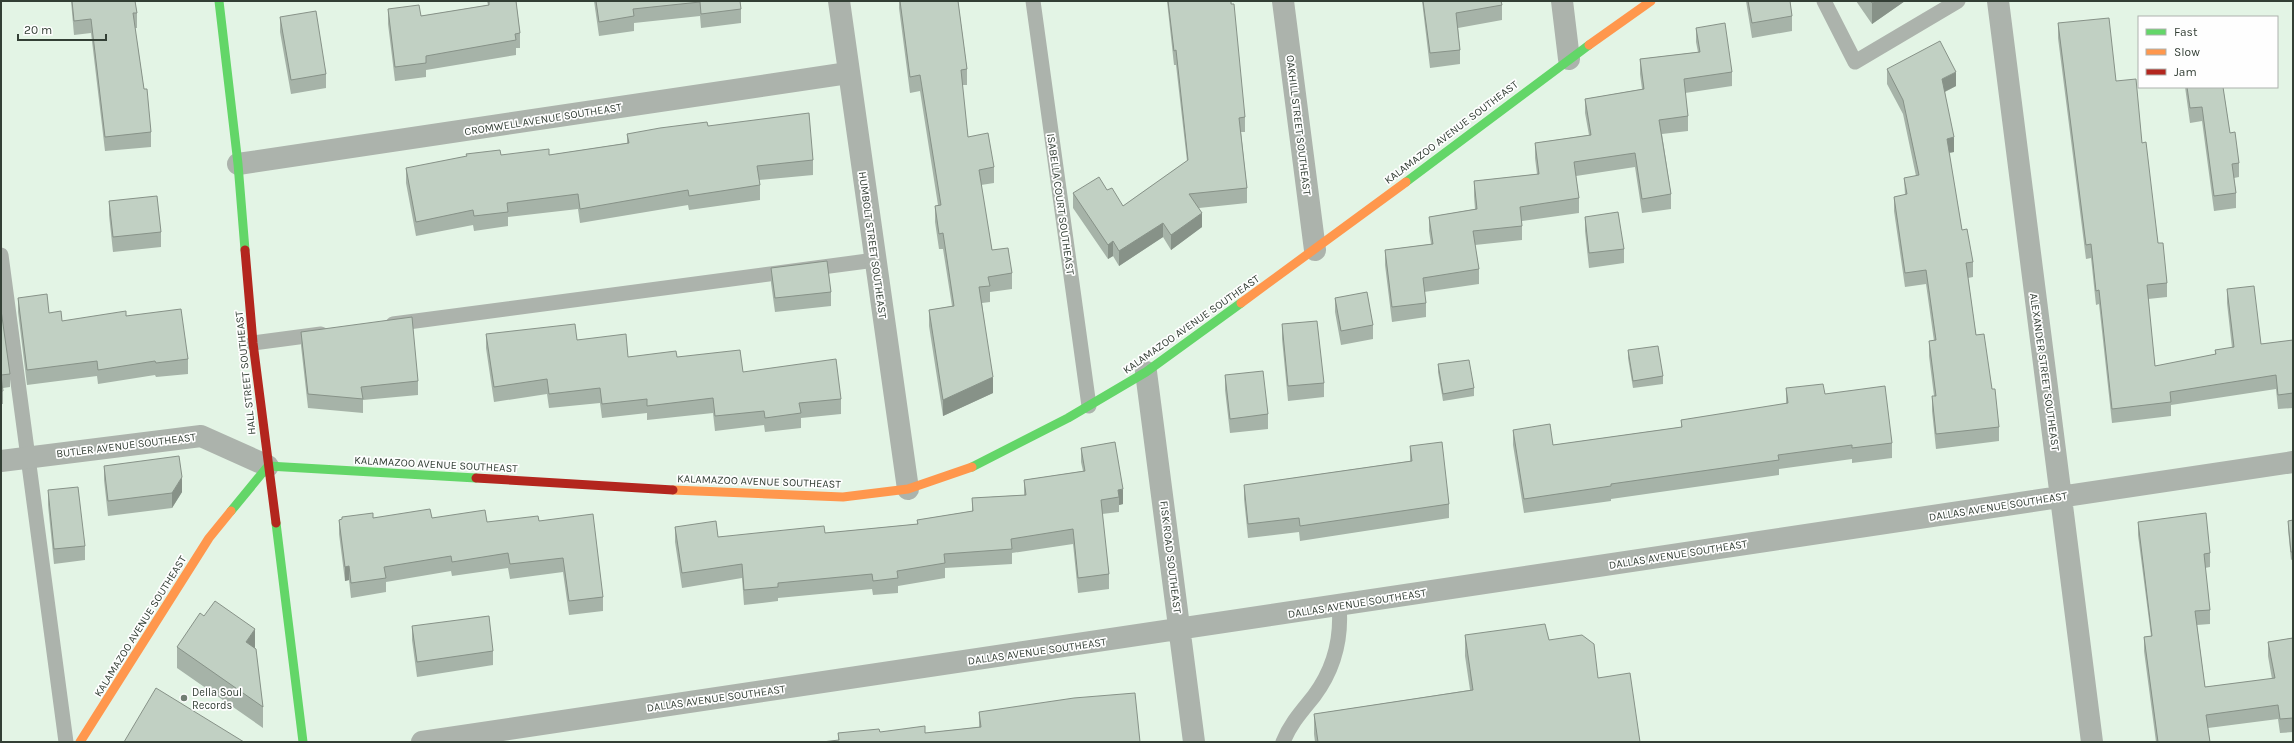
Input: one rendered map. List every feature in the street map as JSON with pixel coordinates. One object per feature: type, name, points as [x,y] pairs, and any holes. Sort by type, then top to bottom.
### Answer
[{"type":"street","name":"HALL STREET SOUTHEAST","points":[[219,1],[238,164],[253,343],[303,742]]},
{"type":"street","name":"HUMBOLT STREET SOUTHEAST","points":[[839,1],[908,489]]},
{"type":"street","name":"OAKHILL STREET SOUTHEAST","points":[[1283,1],[1315,250]]},
{"type":"street","points":[[1562,1],[1569,59]]},
{"type":"street","name":"KALAMAZOO AVENUE SOUTHEAST","points":[[80,742],[209,538],[268,466],[763,496],[843,497],[908,489],[975,466],[1089,406],[1146,372],[1315,250],[1569,59],[1651,1]]},
{"type":"street","name":"ALEXANDER STREET SOUTHEAST","points":[[1998,1],[2092,742]]},
{"type":"street","name":"CROMWELL AVENUE SOUTHEAST","points":[[238,164],[848,73]]},
{"type":"street","name":"FISK ROAD SOUTHEAST","points":[[1146,372],[1194,742]]},
{"type":"street","name":"BUTLER AVENUE SOUTHEAST","points":[[1,461],[201,436],[268,466]]},
{"type":"street","name":"DALLAS AVENUE SOUTHEAST","points":[[422,742],[2293,462]]},
{"type":"lane","name":"ISABELLA COURT SOUTHEAST","points":[[1033,1],[1089,406]]},
{"type":"lane","points":[[1824,1],[1855,62],[1958,1]]},
{"type":"lane","points":[[1,255],[66,742]]},
{"type":"lane","points":[[378,326],[875,260]]},
{"type":"lane","points":[[253,343],[339,332]]},
{"type":"lane","points":[[1283,742],[1288,728],[1322,685],[1333,660],[1340,638],[1339,605]]},
{"type":"building","points":[[72,1],[135,1],[137,13],[133,13],[144,89],[147,89],[151,132],[105,137],[91,19],[74,21]]},
{"type":"building","points":[[489,1],[516,1],[520,33],[515,34],[516,40],[426,56],[426,63],[395,67],[388,9],[419,5],[421,16],[489,5]]},
{"type":"building","points":[[596,1],[740,1],[741,9],[701,14],[700,2],[633,9],[634,16],[599,22]]},
{"type":"building","points":[[900,1],[958,1],[967,69],[961,70],[968,137],[988,133],[994,167],[979,170],[992,250],[1008,248],[1012,273],[988,277],[990,286],[979,287],[993,377],[943,400],[929,310],[954,306],[943,233],[939,234],[935,206],[941,205],[920,75],[910,77]]},
{"type":"building","points":[[1168,1],[1231,1],[1231,4],[1234,4],[1245,117],[1239,118],[1247,188],[1189,194],[1202,213],[1171,235],[1163,223],[1119,251],[1113,241],[1108,245],[1073,193],[1099,177],[1107,190],[1112,188],[1123,206],[1188,160],[1176,50],[1174,51]]},
{"type":"building","points":[[1423,1],[1501,1],[1502,5],[1456,13],[1460,50],[1430,53]]},
{"type":"building","points":[[1748,1],[1790,1],[1792,16],[1752,23]]},
{"type":"building","points":[[316,11],[326,74],[291,80],[280,17]]},
{"type":"building","points":[[2109,18],[2116,81],[2136,79],[2142,143],[2146,142],[2158,243],[2163,243],[2167,283],[2147,285],[2155,366],[2216,354],[2215,350],[2234,347],[2227,289],[2254,286],[2261,344],[2293,340],[2293,393],[2278,395],[2276,375],[2170,392],[2171,402],[2112,409],[2099,290],[2096,291],[2091,244],[2086,245],[2058,23]]},
{"type":"building","points":[[1725,23],[1732,72],[1684,79],[1688,116],[1659,120],[1671,194],[1642,199],[1635,153],[1574,162],[1579,198],[1520,207],[1522,226],[1473,231],[1479,269],[1423,278],[1426,303],[1392,307],[1385,250],[1433,244],[1429,217],[1477,209],[1474,181],[1539,174],[1535,143],[1591,135],[1585,99],[1644,89],[1640,59],[1700,52],[1696,28]]},
{"type":"building","points":[[1940,41],[1956,72],[1942,79],[1954,137],[1947,139],[1962,230],[1967,229],[1973,262],[1966,263],[1976,335],[1984,334],[1992,389],[1995,389],[1999,427],[1936,434],[1932,396],[1936,396],[1929,341],[1936,340],[1926,270],[1905,273],[1894,197],[1907,194],[1904,178],[1919,175],[1903,100],[1887,69]]},
{"type":"building","points":[[2187,88],[2223,88],[2230,133],[2235,132],[2239,163],[2232,164],[2236,193],[2214,196],[2202,107],[2190,108]]},
{"type":"building","points":[[809,113],[813,160],[757,166],[760,185],[689,196],[688,190],[580,209],[578,194],[507,203],[508,212],[474,216],[473,210],[416,222],[406,168],[467,156],[466,154],[500,150],[501,155],[549,149],[549,155],[629,143],[627,134],[660,128],[707,122],[708,126]]},
{"type":"building","points":[[157,196],[161,232],[113,237],[109,201]]},
{"type":"building","points":[[1618,212],[1624,249],[1589,253],[1585,217]]},
{"type":"building","points":[[827,261],[831,292],[775,298],[771,268]]},
{"type":"building","points":[[1367,292],[1373,325],[1341,331],[1335,298]]},
{"type":"building","points":[[47,294],[49,313],[61,311],[62,321],[126,311],[126,316],[181,309],[188,359],[156,363],[155,361],[98,370],[97,361],[27,370],[18,298]]},
{"type":"building","points":[[1,310],[10,374],[1,375]]},
{"type":"building","points":[[412,317],[418,381],[361,387],[363,399],[308,394],[301,332]]},
{"type":"building","points":[[1317,321],[1324,383],[1288,386],[1282,324]]},
{"type":"building","points":[[575,324],[577,340],[626,334],[628,357],[676,351],[677,357],[740,350],[743,372],[836,359],[841,399],[799,403],[801,413],[765,418],[764,411],[715,416],[713,398],[647,406],[647,399],[602,404],[600,388],[549,394],[547,379],[494,387],[486,334]]},
{"type":"building","points":[[1658,346],[1663,376],[1633,381],[1628,350]]},
{"type":"building","points":[[1469,360],[1474,388],[1443,394],[1438,364]]},
{"type":"building","points":[[1263,371],[1268,414],[1230,419],[1225,375]]},
{"type":"building","points":[[1,375],[3,391],[1,391]]},
{"type":"building","points":[[1823,384],[1825,394],[1885,386],[1892,443],[1852,448],[1852,445],[1778,455],[1779,460],[1611,484],[1611,486],[1524,499],[1513,430],[1550,424],[1553,445],[1682,427],[1681,420],[1788,403],[1786,388]]},
{"type":"building","points":[[1115,442],[1123,489],[1118,490],[1119,497],[1101,500],[1109,574],[1078,578],[1073,529],[1011,539],[1012,549],[944,554],[945,563],[897,571],[898,578],[873,581],[872,574],[778,583],[778,587],[744,590],[742,564],[682,573],[675,527],[716,521],[718,537],[824,526],[825,533],[918,524],[917,520],[973,511],[972,498],[1026,495],[1024,480],[1085,471],[1081,448]]},
{"type":"building","points":[[1442,442],[1449,504],[1300,526],[1299,518],[1248,524],[1244,485],[1412,461],[1410,446]]},
{"type":"building","points":[[179,456],[182,477],[172,493],[108,501],[104,466]]},
{"type":"building","points":[[78,487],[85,546],[54,549],[48,490]]},
{"type":"building","points":[[430,509],[432,518],[485,510],[487,522],[538,516],[539,521],[593,514],[603,597],[569,601],[563,558],[510,564],[508,553],[452,562],[451,556],[384,567],[386,578],[351,583],[349,566],[345,567],[339,520],[342,519],[342,517],[373,513],[373,518]]},
{"type":"building","points":[[2206,513],[2210,553],[2204,554],[2210,610],[2195,611],[2205,687],[2275,678],[2268,642],[2293,638],[2293,718],[2280,719],[2278,705],[2206,715],[2210,742],[2158,742],[2144,637],[2152,636],[2138,522]]},
{"type":"building","points":[[2293,520],[2293,552],[2291,552],[2288,521]]},
{"type":"building","points":[[215,601],[255,629],[246,642],[256,649],[263,707],[177,647],[200,613],[204,616]]},
{"type":"building","points":[[489,616],[493,651],[417,662],[412,626]]},
{"type":"building","points":[[1545,624],[1549,640],[1582,635],[1594,644],[1598,678],[1630,673],[1640,742],[1318,742],[1314,714],[1473,690],[1465,635]]},
{"type":"building","points":[[156,688],[244,742],[124,742]]},
{"type":"building","points":[[1135,693],[1140,742],[822,742],[839,740],[838,733],[879,729],[880,732],[925,726],[925,733],[981,727],[979,712],[1074,698]]},
{"type":"traffic: fast","points":[[219,1],[238,164],[245,250]]},
{"type":"traffic: fast","points":[[1406,182],[1589,45]]},
{"type":"traffic: fast","points":[[972,467],[1068,418],[1146,372],[1241,303]]},
{"type":"traffic: fast","points":[[268,466],[476,478]]},
{"type":"traffic: fast","points":[[231,511],[268,466]]},
{"type":"traffic: fast","points":[[276,523],[303,742]]},
{"type":"traffic: slow","points":[[1589,45],[1651,1]]},
{"type":"traffic: slow","points":[[1241,303],[1406,182]]},
{"type":"traffic: slow","points":[[673,490],[843,497],[908,489],[972,467]]},
{"type":"traffic: slow","points":[[80,742],[209,538],[231,511]]},
{"type":"traffic: jam","points":[[245,250],[253,343],[276,523]]},
{"type":"traffic: jam","points":[[476,478],[673,490]]},
{"type":"place","name":"Della Soul Records","points":[[184,698]]}]
